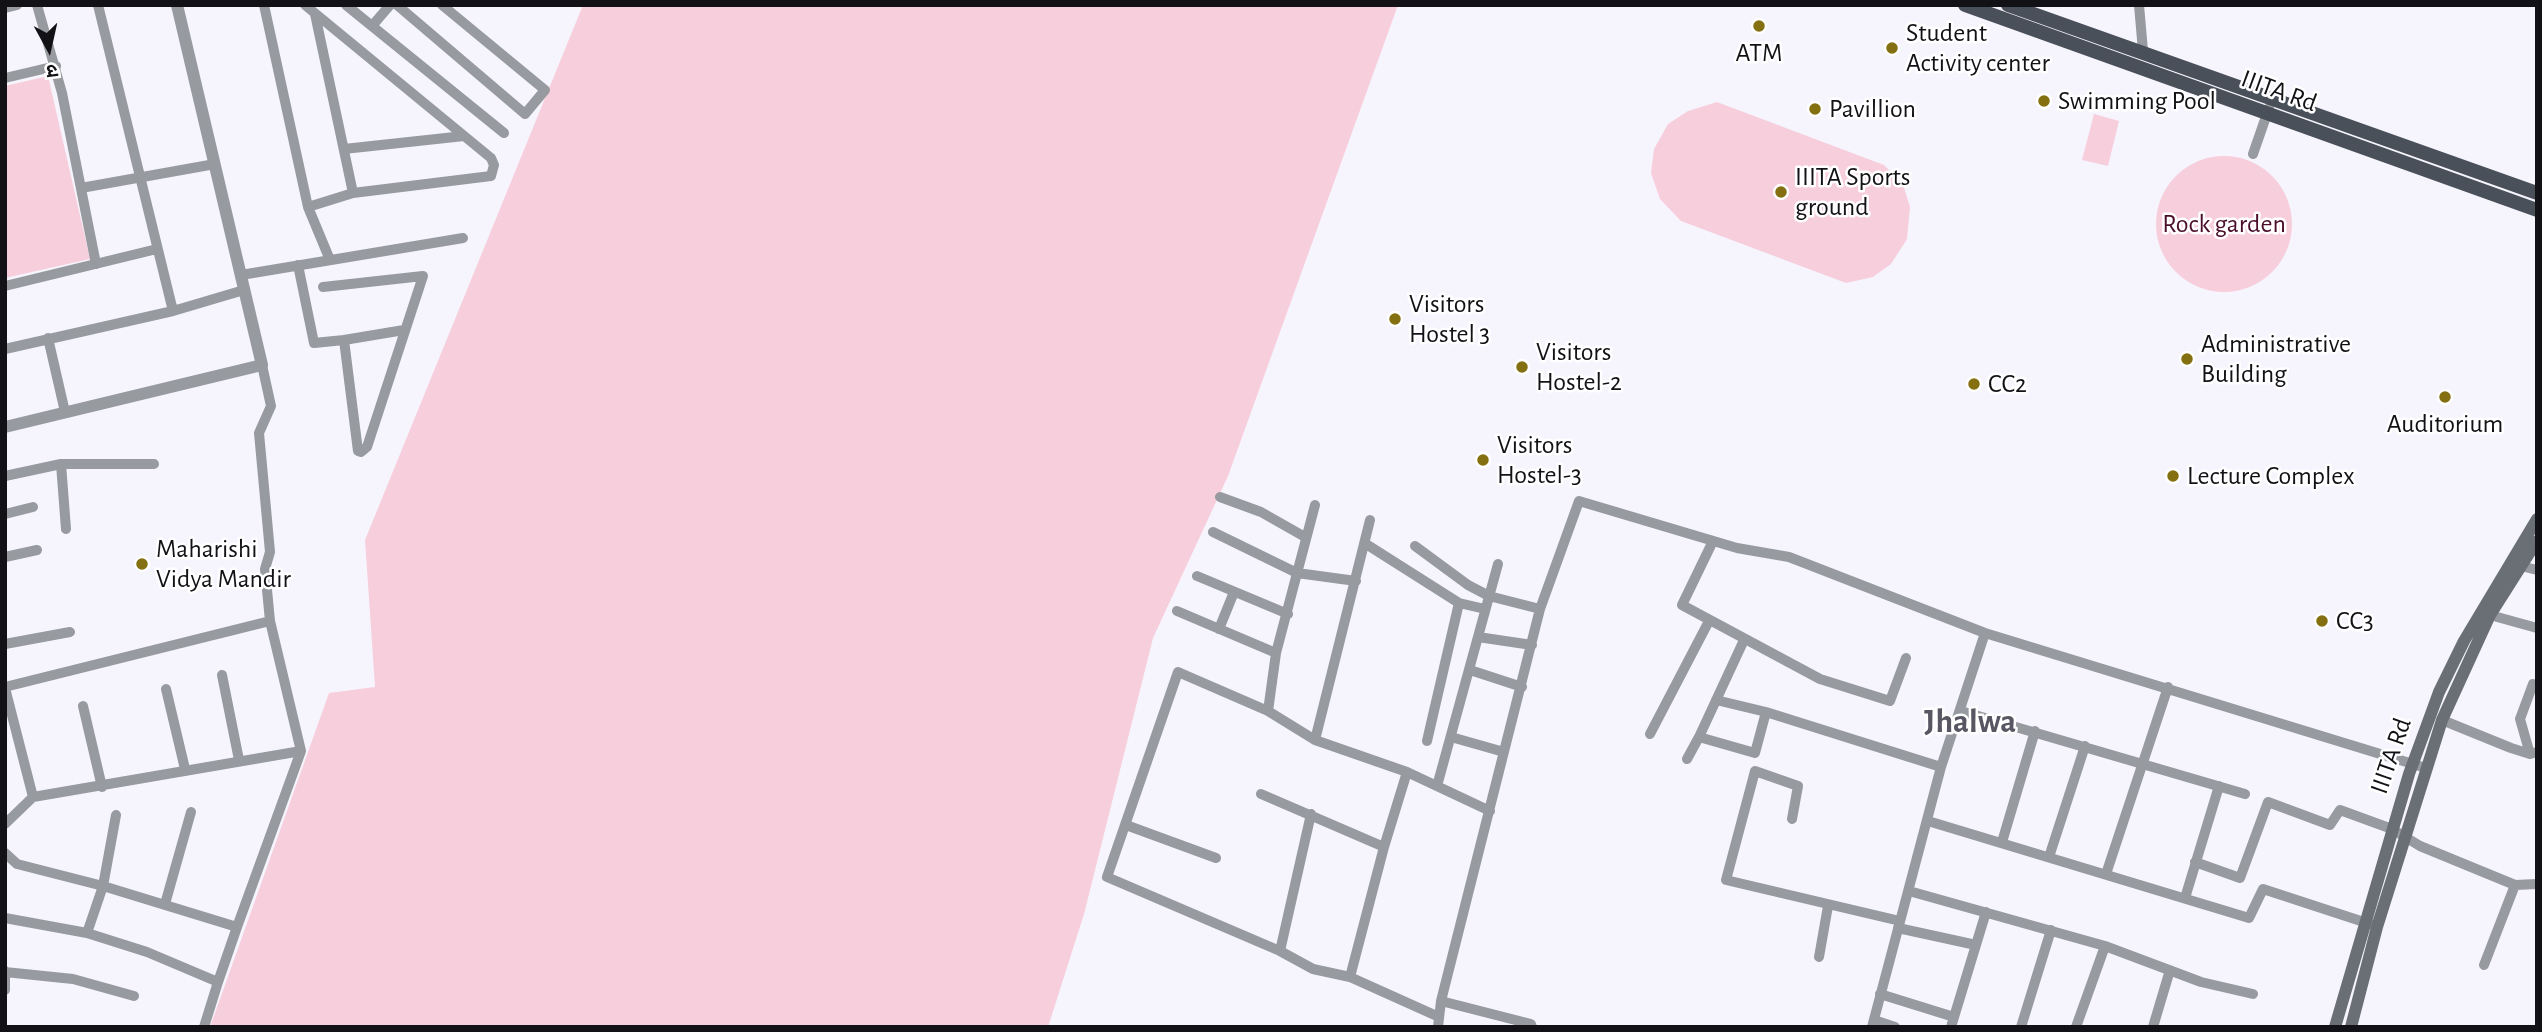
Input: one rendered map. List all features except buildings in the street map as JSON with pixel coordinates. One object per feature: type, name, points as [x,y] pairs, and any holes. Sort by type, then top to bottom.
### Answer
[{"type":"main road","name":"IIITA Rd","points":[[2008,5],[2537,193]]},
{"type":"main road","name":"IIITA Rd","points":[[1968,6],[2537,210]]},
{"type":"main road","name":"IIITA Rd","points":[[2335,1027],[2392,829],[2439,692],[2464,640],[2537,519]]},
{"type":"main road","name":"IIITA Rd","points":[[2351,1027],[2377,927],[2442,720],[2490,615],[2537,541]]},
{"type":"street","points":[[5,8],[17,5]]},
{"type":"street","points":[[37,5],[56,66],[96,264]]},
{"type":"street","points":[[98,5],[173,310]]},
{"type":"street","points":[[177,5],[271,406],[259,433],[270,552],[265,569],[270,621],[301,751],[204,1027]]},
{"type":"street","points":[[264,5],[308,207],[330,260]]},
{"type":"street","points":[[305,5],[491,158],[494,165],[491,176],[353,193],[308,207]]},
{"type":"street","points":[[346,5],[504,133]]},
{"type":"street","points":[[372,26],[390,5]]},
{"type":"street","points":[[397,5],[525,114],[545,90],[442,5]]},
{"type":"street","points":[[2131,64],[2139,50],[2139,5]]},
{"type":"street","points":[[315,14],[353,193]]},
{"type":"street","points":[[5,78],[56,66]]},
{"type":"street","points":[[2253,154],[2273,97]]},
{"type":"street","points":[[344,149],[464,136]]},
{"type":"street","points":[[81,188],[215,164]]},
{"type":"street","points":[[241,275],[463,238]]},
{"type":"street","points":[[5,286],[157,249]]},
{"type":"street","points":[[298,265],[314,343],[404,330]]},
{"type":"street","points":[[323,287],[423,276],[366,447],[361,452],[358,451],[344,340]]},
{"type":"street","points":[[5,349],[173,310],[244,290]]},
{"type":"street","points":[[48,338],[65,412]]},
{"type":"street","points":[[5,427],[262,365]]},
{"type":"street","points":[[61,464],[66,529]]},
{"type":"street","points":[[5,475],[61,464],[154,464]]},
{"type":"street","points":[[1220,496],[1261,512],[1305,537]]},
{"type":"street","points":[[1490,811],[1407,772],[1315,740],[1268,712],[1178,672],[1107,877],[1280,951],[1313,969],[1350,977],[1439,1022],[1441,1001],[1522,687],[1540,609],[1579,501],[1713,541],[1789,557],[1985,632],[2426,768]]},
{"type":"street","points":[[1268,712],[1276,653],[1315,505]]},
{"type":"street","points":[[5,514],[33,507]]},
{"type":"street","points":[[1315,740],[1370,520]]},
{"type":"street","points":[[1213,532],[1297,573],[1356,581]]},
{"type":"street","points":[[1713,541],[1682,605],[1820,679],[1890,701],[1906,658]]},
{"type":"street","points":[[1366,544],[1459,603],[1485,609]]},
{"type":"street","points":[[1415,546],[1468,585],[1489,596],[1540,609]]},
{"type":"street","points":[[5,557],[37,550]]},
{"type":"street","points":[[1437,786],[1498,564]]},
{"type":"street","points":[[2521,566],[2537,570]]},
{"type":"street","points":[[1197,576],[1288,614]]},
{"type":"street","points":[[1219,629],[1234,592]]},
{"type":"street","points":[[1427,741],[1459,603]]},
{"type":"street","points":[[1177,611],[1276,653]]},
{"type":"street","points":[[2490,615],[2537,628]]},
{"type":"street","points":[[33,797],[5,688],[270,621]]},
{"type":"street","points":[[1650,734],[1709,621]]},
{"type":"street","points":[[5,644],[70,632]]},
{"type":"street","points":[[1895,1027],[1873,1023],[1941,767],[1985,632]]},
{"type":"street","points":[[1478,637],[1532,645]]},
{"type":"street","points":[[1688,759],[1744,640]]},
{"type":"street","points":[[1470,670],[1522,687]]},
{"type":"street","points":[[222,675],[239,760]]},
{"type":"street","points":[[2534,753],[2520,719],[2533,684],[2537,685]]},
{"type":"street","points":[[2106,874],[2168,687]]},
{"type":"street","points":[[166,689],[186,769]]},
{"type":"street","points":[[1716,700],[1766,712],[1941,767]]},
{"type":"street","points":[[83,706],[102,787]]},
{"type":"street","points":[[1961,711],[2245,794]]},
{"type":"street","points":[[1699,737],[1754,753],[1766,712]]},
{"type":"street","points":[[2442,720],[2476,737],[2534,753]]},
{"type":"street","points":[[2002,842],[2035,731]]},
{"type":"street","points":[[1451,737],[1504,752]]},
{"type":"street","points":[[2049,857],[2085,746]]},
{"type":"street","points":[[5,824],[33,797],[301,751]]},
{"type":"street","points":[[1792,819],[1798,786],[1755,771],[1726,880],[1976,945]]},
{"type":"street","points":[[1350,977],[1407,772]]},
{"type":"street","points":[[2185,898],[2219,786]]},
{"type":"street","points":[[1261,794],[1384,847]]},
{"type":"street","points":[[2195,862],[2240,878],[2268,802],[2330,825],[2340,810],[2392,829],[2420,846],[2515,885],[2537,884]]},
{"type":"street","points":[[165,904],[191,812]]},
{"type":"street","points":[[1280,951],[1311,814]]},
{"type":"street","points":[[87,933],[103,886],[116,815]]},
{"type":"street","points":[[1928,821],[2249,918],[2263,889],[2377,927]]},
{"type":"street","points":[[1126,825],[1216,858]]},
{"type":"street","points":[[5,853],[18,864],[103,886],[237,927]]},
{"type":"street","points":[[2484,965],[2515,885]]},
{"type":"street","points":[[1909,891],[2105,946],[2202,982],[2253,994]]},
{"type":"street","points":[[1819,957],[1828,906]]},
{"type":"street","points":[[1880,994],[1952,1022],[1986,912]]},
{"type":"street","points":[[5,918],[87,933],[147,952],[218,982]]},
{"type":"street","points":[[2021,1027],[2051,930]]},
{"type":"street","points":[[2076,1027],[2105,946]]},
{"type":"street","points":[[2153,1027],[2170,970]]},
{"type":"street","points":[[5,990],[5,971],[73,979],[134,996]]},
{"type":"street","points":[[1441,1001],[1531,1024],[1532,1027]]},
{"type":"green space","points":[[583,5],[1398,5],[1228,476],[1153,638],[1084,914],[1048,1027],[210,1027],[329,693],[375,687],[365,540]]},
{"type":"green space","points":[[48,76],[90,259],[5,278],[5,86]]},
{"type":"green space","name":"IIITA Sports ground","points":[[1717,102],[1884,165],[1903,184],[1910,207],[1907,239],[1891,264],[1873,277],[1846,283],[1681,221],[1660,199],[1651,173],[1654,149],[1668,124],[1688,111]]},
{"type":"green space","points":[[2094,114],[2119,121],[2108,166],[2082,160]]},
{"type":"green space","name":"Rock garden","points":[[2224,156],[2250,161],[2272,176],[2287,198],[2292,224],[2287,250],[2272,272],[2250,287],[2224,292],[2198,287],[2176,272],[2161,250],[2156,224],[2161,198],[2176,176],[2198,161]]},
{"type":"place","name":"ATM","points":[[1759,26]]},
{"type":"place","name":"Student Activity center","points":[[1892,48]]},
{"type":"place","name":"Swimming Pool","points":[[2044,101]]},
{"type":"place","name":"Pavillion","points":[[1815,109]]},
{"type":"place","name":"IIITA Sports ground","points":[[1781,192]]},
{"type":"place","name":"Visitors Hostel 3","points":[[1395,319]]},
{"type":"place","name":"Administrative Building","points":[[2187,359]]},
{"type":"place","name":"Visitors Hostel-2","points":[[1522,367]]},
{"type":"place","name":"CC2","points":[[1974,384]]},
{"type":"place","name":"Auditorium","points":[[2445,397]]},
{"type":"place","name":"Visitors Hostel-3","points":[[1483,460]]},
{"type":"place","name":"Lecture Complex","points":[[2173,476]]},
{"type":"place","name":"Maharishi Vidya Mandir","points":[[142,564]]},
{"type":"place","name":"CC3","points":[[2322,621]]},
{"type":"district","name":"Jhalwa","points":[[1970,722]]}]
